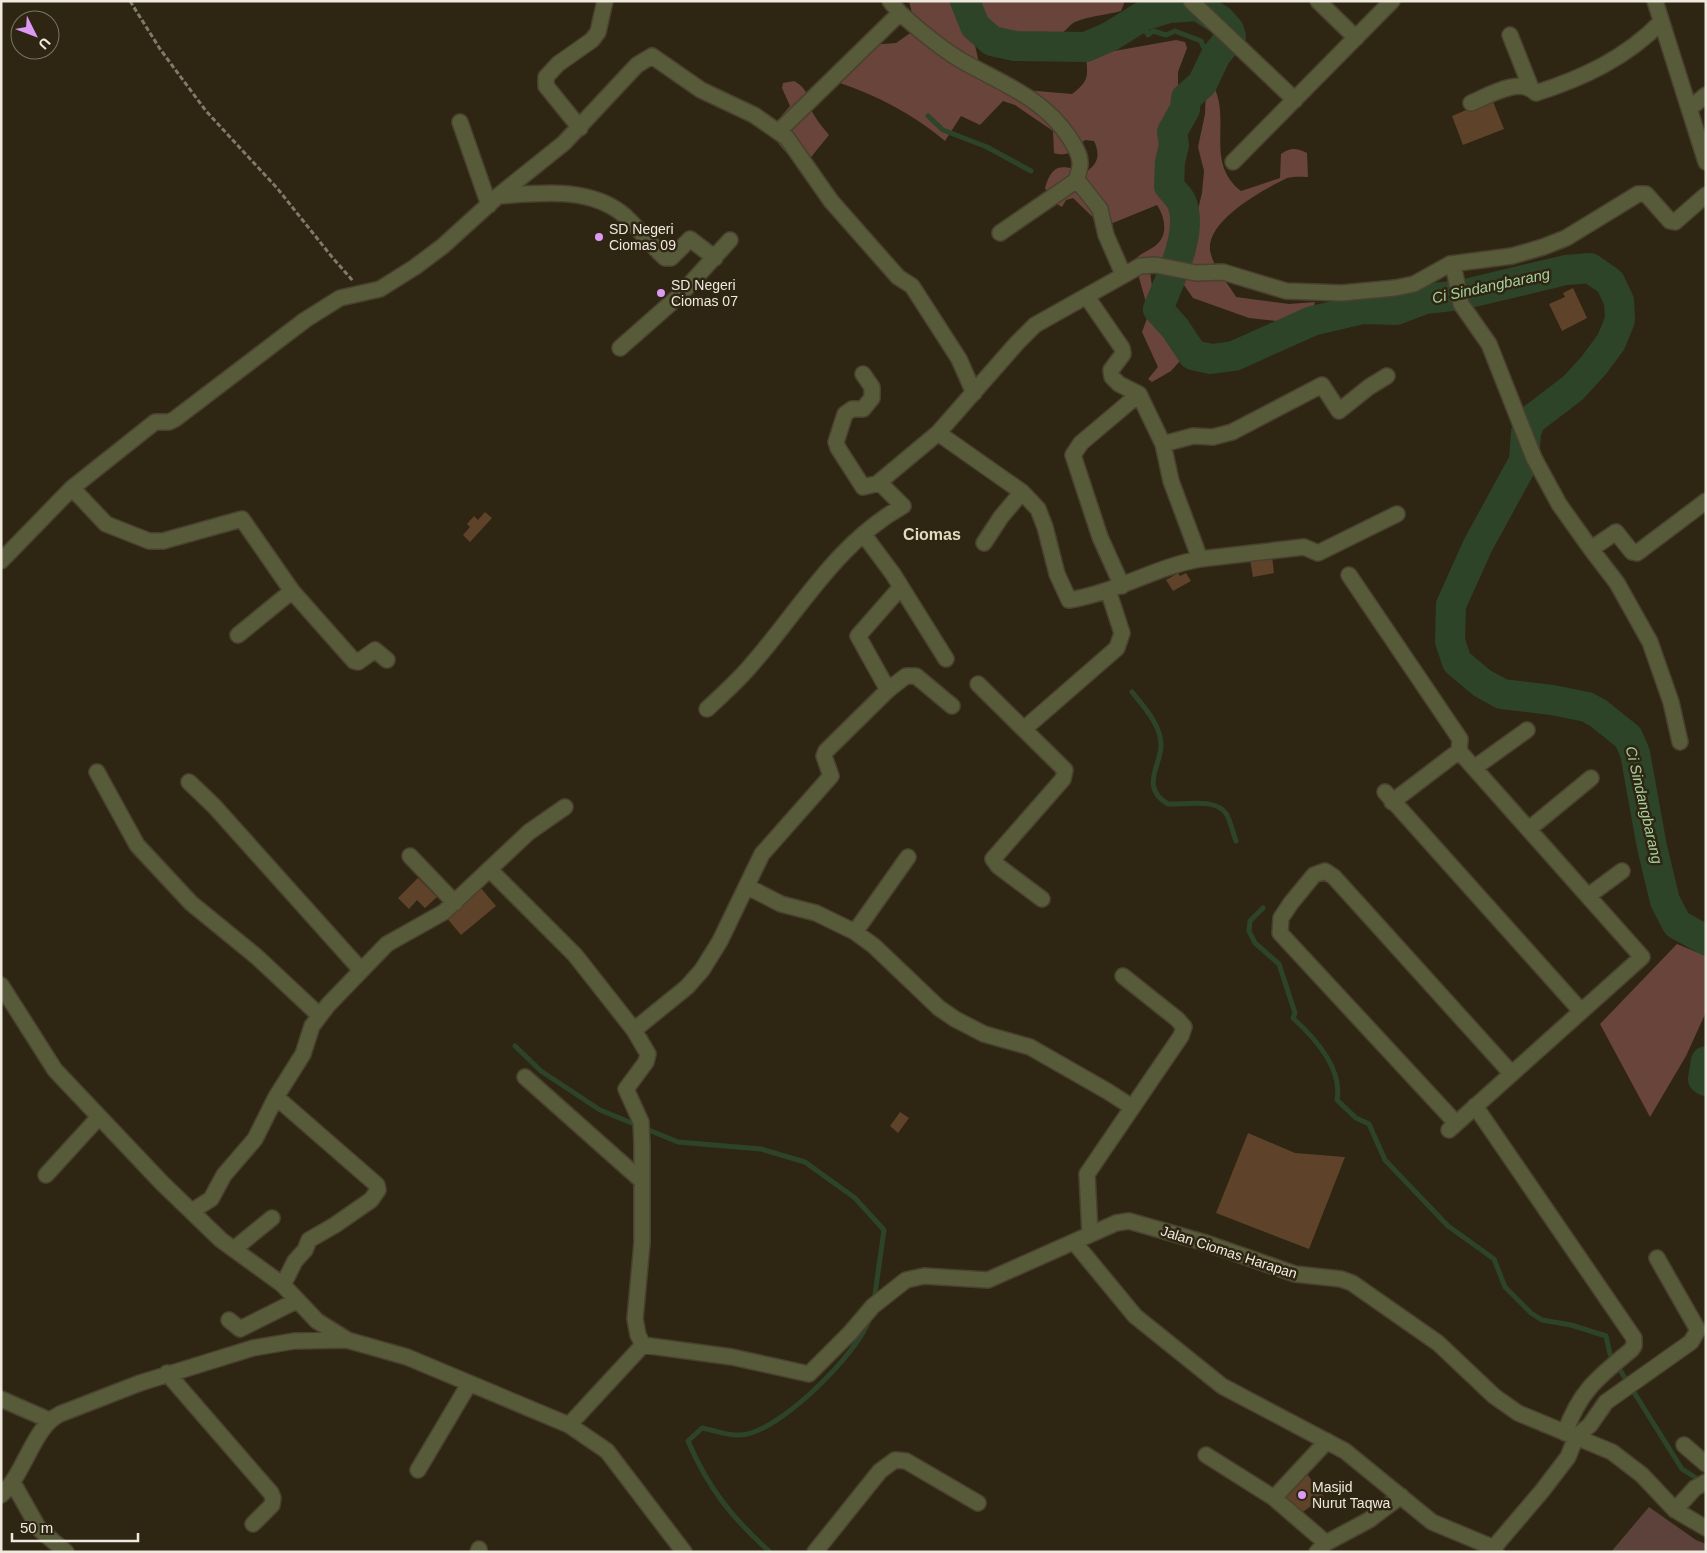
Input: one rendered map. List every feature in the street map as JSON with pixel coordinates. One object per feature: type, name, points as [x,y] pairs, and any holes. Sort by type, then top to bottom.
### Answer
[{"type":"street","points":[[580,128],[546,86],[546,77],[558,64],[592,40],[598,32],[605,1]]},
{"type":"street","points":[[890,1],[900,13],[936,44],[1046,109],[1058,120],[1073,144],[1080,166],[1077,180],[1000,233]]},
{"type":"street","points":[[1318,1],[1356,38]]},
{"type":"street","points":[[1233,162],[1392,1]]},
{"type":"street","points":[[1655,1],[1706,162]]},
{"type":"street","points":[[1196,3],[1295,100]]},
{"type":"street","points":[[778,132],[900,13]]},
{"type":"street","points":[[1510,35],[1531,88],[1536,93],[1550,89],[1618,58],[1642,42],[1661,22]]},
{"type":"street","points":[[1,561],[72,488],[155,422],[169,422],[178,417],[304,320],[340,298],[380,289],[415,268],[493,200],[549,156],[580,128],[637,65],[652,56],[701,90],[754,115],[787,138],[831,201],[898,276],[912,286],[959,359],[974,393]]},
{"type":"street","points":[[1471,103],[1518,85],[1531,88]]},
{"type":"street","points":[[1689,109],[1706,95]]},
{"type":"street","points":[[460,122],[493,200]]},
{"type":"street","points":[[1077,180],[1100,209],[1106,235],[1123,274]]},
{"type":"street","points":[[493,200],[549,193],[587,197],[602,202],[625,217],[665,258],[671,258],[690,239],[716,258]]},
{"type":"street","points":[[863,374],[872,387],[872,398],[863,409],[852,409],[844,414],[836,442],[863,487],[878,483],[938,433],[1017,343],[1036,326],[1087,298],[1123,274],[1140,266],[1196,273],[1223,272],[1286,291],[1342,293],[1414,284],[1453,264],[1512,256],[1566,238],[1638,194],[1646,194],[1670,221],[1675,222],[1706,195]]},
{"type":"street","points":[[620,348],[716,258],[730,240]]},
{"type":"street","points":[[1453,264],[1461,304],[1489,344],[1534,458],[1559,504],[1617,583],[1650,642],[1671,702],[1680,742]]},
{"type":"street","points":[[1087,298],[1122,348],[1123,354],[1111,370],[1112,377],[1124,387],[1139,394],[1163,444],[1171,481],[1200,559]]},
{"type":"street","points":[[1163,444],[1193,436],[1220,436],[1232,432],[1322,384],[1339,411],[1369,387],[1387,376]]},
{"type":"street","points":[[1024,729],[1117,648],[1122,634],[1115,588],[1073,456],[1081,443],[1139,394]]},
{"type":"street","points":[[938,433],[1022,492],[1038,509],[1057,574],[1069,600],[1115,588],[1176,565],[1200,559],[1304,547],[1318,553],[1397,514]]},
{"type":"street","points":[[707,710],[754,663],[795,608],[864,534],[902,506],[878,483]]},
{"type":"street","points":[[72,488],[106,524],[149,541],[163,541],[242,519],[292,591],[354,661],[358,662],[374,650],[386,660]]},
{"type":"street","points":[[984,543],[1022,492]]},
{"type":"street","points":[[1591,549],[1616,532],[1632,552],[1638,553],[1706,501]]},
{"type":"street","points":[[864,534],[901,587],[946,659]]},
{"type":"street","points":[[1349,575],[1460,739],[1459,751],[1642,957],[1452,1126],[1280,933],[1281,918],[1314,875],[1325,871],[1334,877],[1511,1073]]},
{"type":"street","points":[[888,690],[858,636],[901,587]]},
{"type":"street","points":[[238,635],[292,591]]},
{"type":"street","points":[[634,1030],[687,987],[702,970],[720,941],[737,903],[748,887],[767,846],[830,776],[824,756],[826,752],[888,690],[906,676],[911,675],[952,706]]},
{"type":"street","points":[[978,684],[1063,766],[1066,774],[993,859],[998,866],[1042,899]]},
{"type":"street","points":[[1474,768],[1527,730]]},
{"type":"street","points":[[1459,751],[1388,797],[1581,1011]]},
{"type":"street","points":[[97,772],[137,846],[191,904],[257,957],[319,1015]]},
{"type":"street","points":[[1529,829],[1591,778]]},
{"type":"street","points":[[189,782],[214,806],[360,970]]},
{"type":"street","points":[[192,1211],[211,1199],[227,1170],[247,1151],[276,1097],[303,1054],[312,1026],[319,1015],[360,970],[393,939],[431,920],[455,903],[529,832],[565,807]]},
{"type":"street","points":[[410,856],[455,903]]},
{"type":"street","points":[[855,932],[908,857]]},
{"type":"street","points":[[490,870],[575,955],[634,1030],[648,1054],[646,1062],[626,1089],[641,1122],[642,1244],[635,1319],[638,1335],[643,1345],[569,1425]]},
{"type":"street","points":[[1588,896],[1622,871]]},
{"type":"street","points":[[748,887],[781,904],[816,913],[855,932],[874,946],[955,1020],[984,1034],[1030,1047],[1132,1107]]},
{"type":"street","points":[[1090,1234],[1087,1174],[1181,1036],[1184,1027],[1157,1002],[1123,976]]},
{"type":"street","points":[[1,985],[55,1070],[99,1117],[192,1211],[234,1249],[283,1285],[296,1302],[317,1321],[347,1340]]},
{"type":"street","points":[[525,1077],[642,1181]]},
{"type":"street","points":[[276,1097],[377,1186],[378,1190],[371,1200],[335,1225],[312,1237],[305,1250],[295,1261],[283,1285]]},
{"type":"street","points":[[1074,1242],[1135,1316],[1222,1386],[1345,1451],[1432,1522],[1493,1551],[1568,1457],[1573,1410],[1592,1384],[1634,1346],[1634,1338],[1475,1106]]},
{"type":"street","points":[[46,1174],[99,1117]]},
{"type":"street","points":[[234,1249],[272,1218]]},
{"type":"street","name":"Jalan Ciomas Harapan","points":[[643,1345],[732,1358],[809,1374],[850,1333],[873,1306],[906,1280],[924,1276],[988,1280],[1090,1234],[1123,1221],[1135,1221],[1295,1274],[1341,1279],[1352,1283],[1438,1343],[1494,1396],[1518,1413],[1612,1452],[1642,1475],[1675,1510],[1706,1528]]},
{"type":"street","points":[[1571,1435],[1590,1425],[1606,1402],[1683,1350],[1691,1342],[1698,1330],[1657,1258]]},
{"type":"street","points":[[229,1320],[240,1329],[296,1302]]},
{"type":"street","points":[[1,1495],[13,1483],[49,1420],[93,1400],[167,1374],[278,1343],[347,1340],[408,1356],[469,1384],[569,1425],[606,1451],[684,1552]]},
{"type":"street","points":[[167,1374],[271,1493],[273,1498],[272,1505],[253,1524]]},
{"type":"street","points":[[418,1470],[469,1384]]},
{"type":"street","points":[[1,1399],[49,1420]]},
{"type":"street","points":[[1274,1498],[1327,1441]]},
{"type":"street","points":[[1684,1445],[1706,1464]]},
{"type":"street","points":[[1206,1455],[1274,1498],[1321,1548],[1369,1520],[1401,1496]]},
{"type":"street","points":[[815,1552],[880,1471],[895,1460],[906,1461],[978,1503]]},
{"type":"street","points":[[1675,1510],[1695,1488],[1706,1482]]},
{"type":"street","points":[[13,1483],[39,1530],[66,1552]]},
{"type":"path","points":[[130,1],[160,49],[206,111],[278,188],[332,257],[364,292]]},
{"type":"shaded area","points":[[909,1],[1125,1],[1121,11],[1080,20],[1073,23],[1063,32],[1046,38],[1025,40],[987,32],[976,34],[974,41],[979,63],[1013,89],[1072,94],[1082,86],[1086,78],[1086,56],[1176,40],[1185,42],[1187,48],[1178,72],[1178,108],[1164,143],[1162,179],[1173,205],[1176,248],[1172,258],[1156,262],[1150,271],[1155,310],[1190,357],[1179,362],[1171,371],[1152,382],[1148,379],[1158,367],[1142,332],[1149,313],[1134,260],[1155,246],[1162,237],[1164,221],[1157,205],[1103,227],[1073,198],[1066,200],[1062,207],[1052,201],[1045,188],[1048,179],[1055,169],[1065,167],[1086,172],[1090,169],[1096,162],[1098,154],[1094,141],[1085,140],[1068,153],[1054,153],[1053,131],[1015,105],[1003,101],[980,125],[961,116],[945,141],[896,107],[840,83],[834,70],[842,58],[870,45],[896,43],[916,29]]},
{"type":"shaded area","points":[[794,81],[807,93],[814,115],[829,135],[803,167],[788,155],[776,140],[771,128],[790,106],[782,88],[783,83]]},
{"type":"shaded area","points":[[1213,85],[1218,98],[1220,112],[1221,154],[1224,167],[1230,180],[1241,191],[1280,178],[1281,154],[1291,149],[1307,153],[1308,177],[1285,179],[1238,207],[1217,228],[1211,239],[1211,256],[1236,297],[1289,304],[1315,302],[1313,311],[1304,318],[1285,322],[1249,318],[1193,298],[1184,285],[1185,263],[1202,193],[1204,171],[1198,147],[1205,114],[1206,90],[1207,87]]},
{"type":"shaded area","points":[[1677,944],[1706,956],[1706,1012],[1686,1056],[1650,1117],[1600,1024]]},
{"type":"shaded area","points":[[1649,1507],[1696,1540],[1706,1544],[1706,1552],[1611,1552]]},
{"type":"building","points":[[1492,99],[1504,129],[1463,145],[1452,116]]},
{"type":"building","points":[[1573,288],[1587,318],[1562,331],[1549,304],[1565,297],[1563,293]]},
{"type":"building","points":[[485,512],[492,518],[470,542],[463,535],[470,527],[467,524],[474,516],[478,520]]},
{"type":"building","points":[[1272,556],[1274,573],[1253,577],[1250,560]]},
{"type":"building","points":[[1178,573],[1180,576],[1186,573],[1191,581],[1173,591],[1166,580]]},
{"type":"building","points":[[418,878],[437,897],[425,908],[417,900],[409,909],[398,898]]},
{"type":"building","points":[[480,887],[496,906],[461,935],[445,916]]},
{"type":"building","points":[[900,1112],[909,1118],[898,1133],[890,1126]]},
{"type":"building","points":[[1248,1133],[1295,1153],[1345,1157],[1309,1249],[1216,1213]]},
{"type":"building","name":"Masjid Nurut Taqwa","points":[[1307,1474],[1324,1497],[1297,1516],[1280,1493]]},
{"type":"waterway","name":"Ci Sindangbarang","points":[[965,1],[975,26],[992,41],[1015,46],[1086,47],[1111,36],[1143,16],[1169,8],[1198,6],[1220,20],[1229,30],[1231,37],[1216,55],[1202,84],[1186,98],[1185,109],[1172,132],[1174,145],[1170,162],[1169,186],[1181,201],[1185,227],[1179,256],[1158,309],[1175,328],[1193,355],[1211,359],[1234,356],[1312,321],[1363,309],[1396,310],[1425,299],[1461,295],[1566,270],[1590,268],[1610,282],[1619,301],[1620,320],[1611,342],[1594,365],[1573,388],[1531,420],[1526,432],[1524,461],[1478,545],[1451,605],[1450,641],[1457,662],[1482,683],[1502,694],[1552,700],[1587,707],[1598,713],[1628,737],[1635,753],[1652,847],[1665,901],[1677,924],[1706,940]]},
{"type":"waterway","points":[[1139,19],[1148,35],[1153,31],[1166,35],[1175,31],[1201,41],[1203,46],[1216,55]]},
{"type":"waterway","points":[[928,116],[943,130],[987,147],[1031,171]]},
{"type":"waterway","points":[[1132,692],[1151,717],[1161,739],[1160,754],[1153,784],[1155,791],[1168,804],[1200,803],[1222,809],[1227,815],[1236,841]]},
{"type":"waterway","points":[[1263,908],[1250,921],[1249,931],[1255,943],[1279,964],[1295,1013],[1293,1018],[1310,1035],[1332,1066],[1338,1088],[1337,1100],[1356,1118],[1369,1124],[1385,1160],[1448,1226],[1494,1259],[1505,1287],[1531,1313],[1542,1320],[1571,1325],[1606,1336],[1610,1354],[1682,1469],[1701,1481]]},
{"type":"waterway","points":[[515,1046],[541,1071],[600,1110],[678,1142],[761,1149],[805,1162],[855,1198],[884,1230],[874,1301]]},
{"type":"waterway","name":"Ci Sindangbarang","points":[[1706,1061],[1703,1079],[1706,1081]]},
{"type":"waterway","points":[[770,1552],[744,1527],[722,1501],[704,1473],[688,1441],[702,1428],[726,1434],[740,1435],[756,1431],[775,1421],[816,1389],[835,1369],[851,1350],[870,1317]]},
{"type":"place","name":"SD Negeri Ciomas 09","points":[[599,237]]},
{"type":"place","name":"SD Negeri Ciomas 07","points":[[661,293]]},
{"type":"place","name":"Masjid Nurut Taqwa","points":[[1302,1495]]},
{"type":"district","name":"Ciomas","points":[[932,534]]}]
